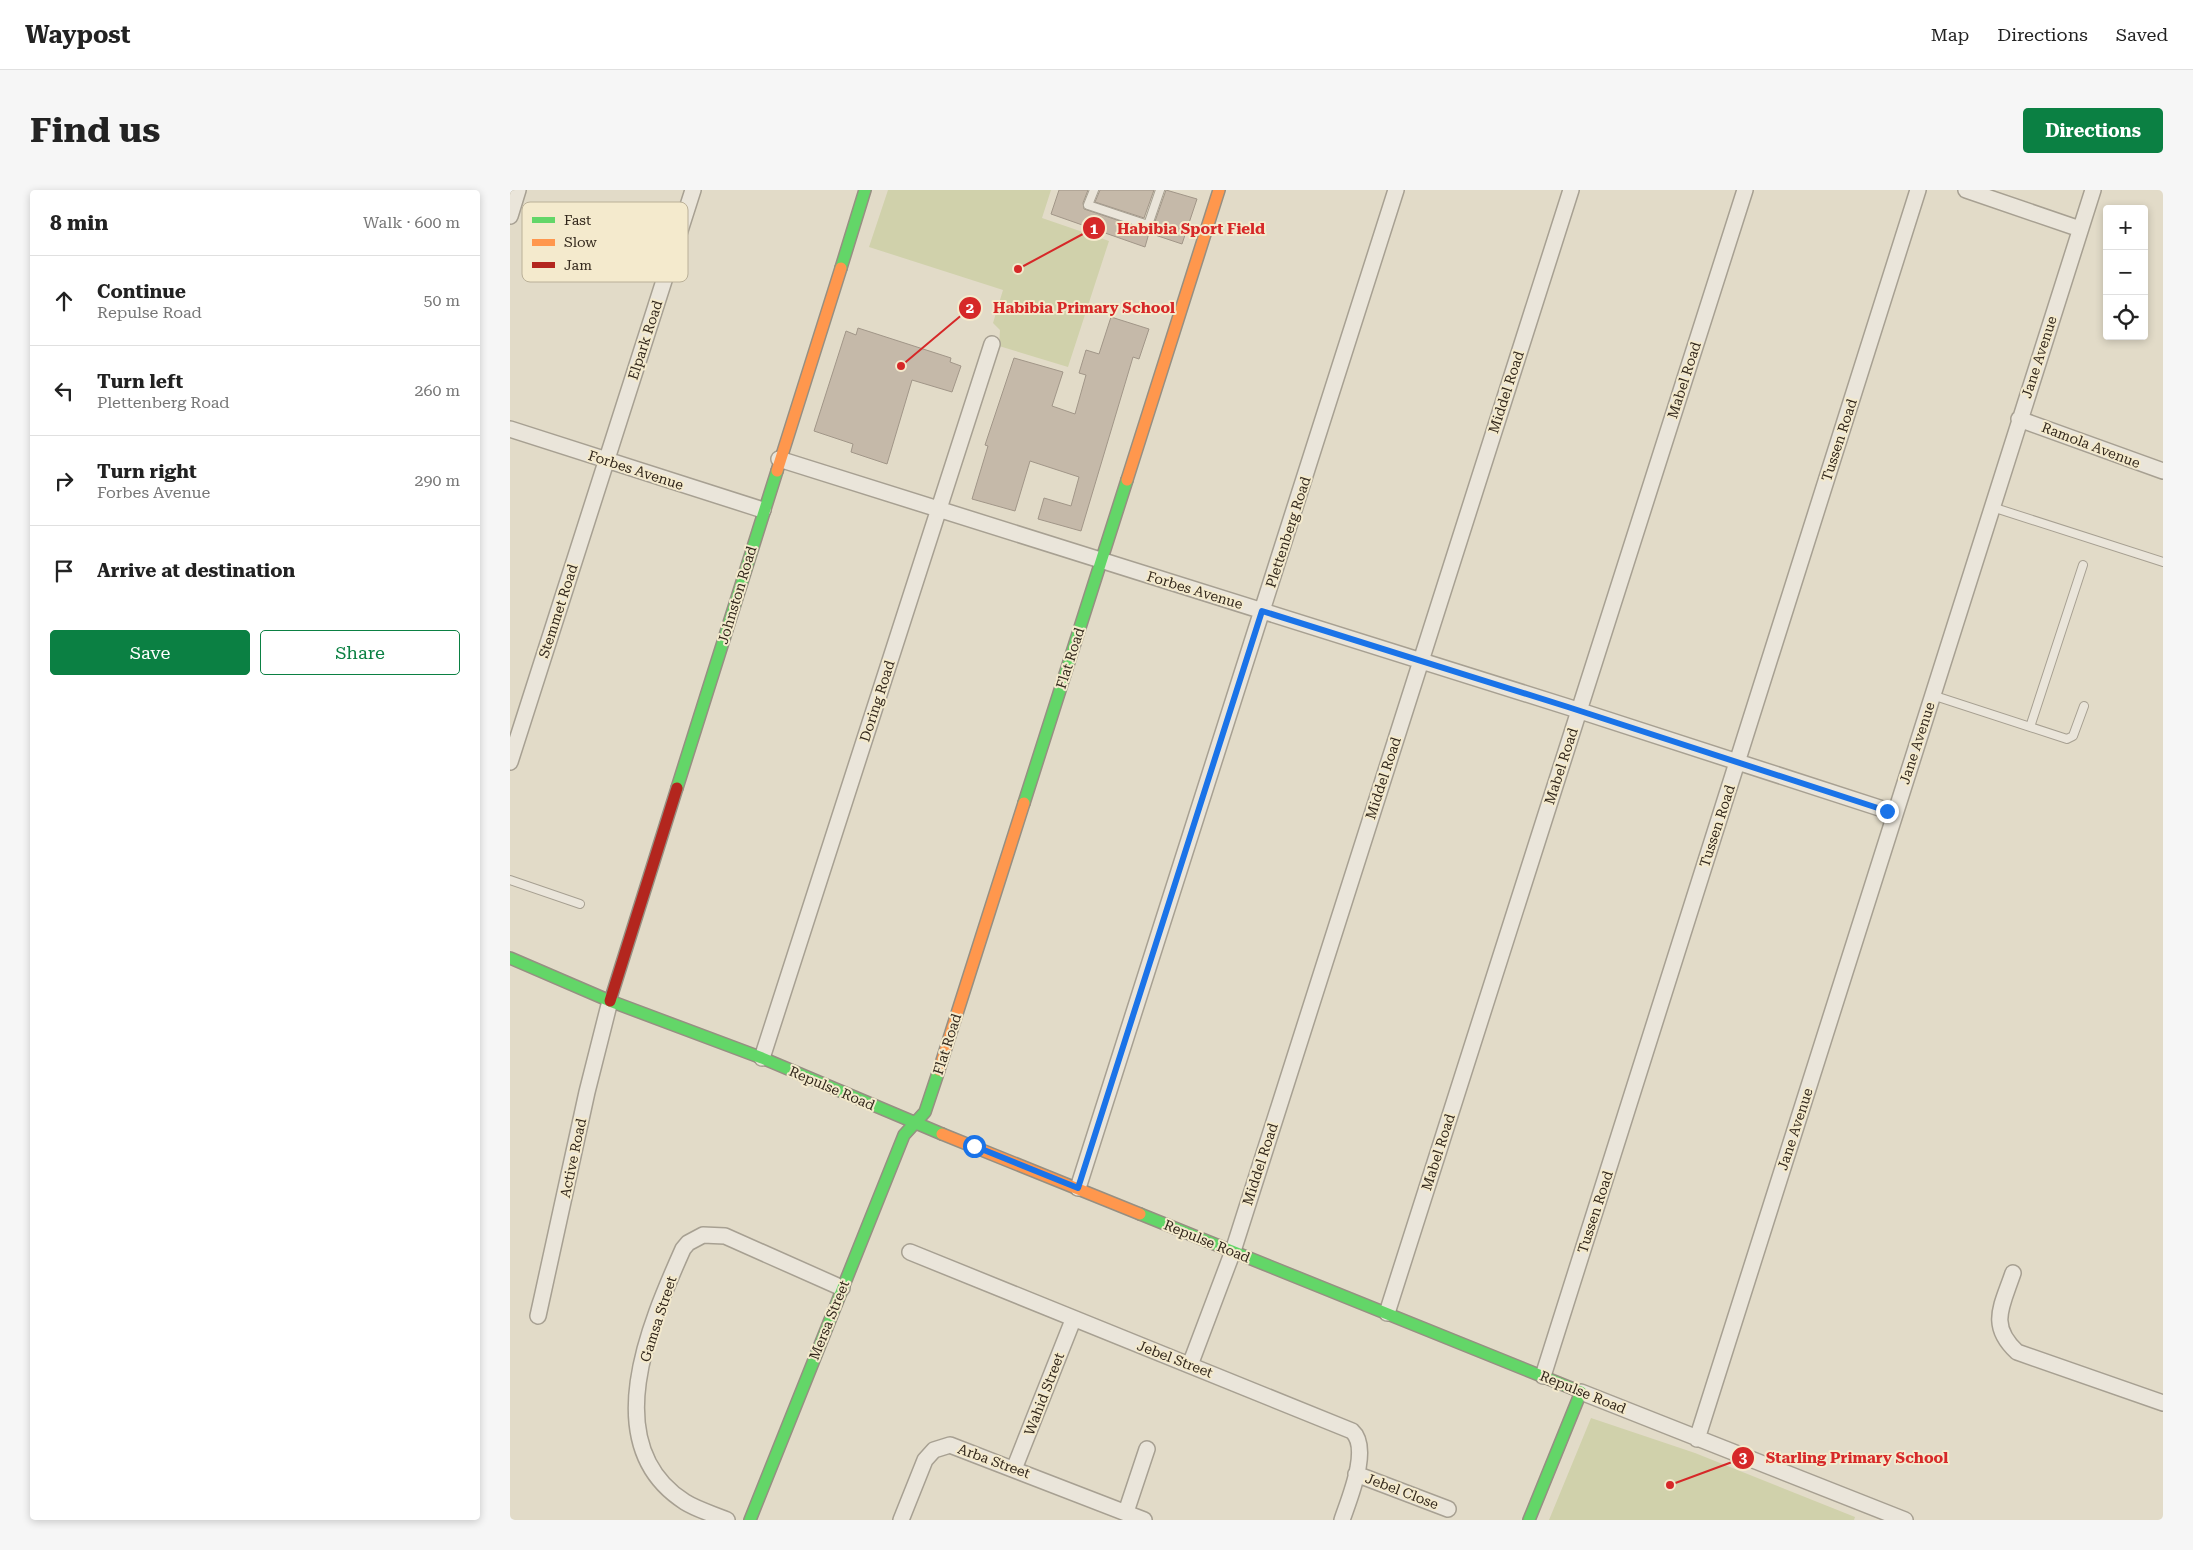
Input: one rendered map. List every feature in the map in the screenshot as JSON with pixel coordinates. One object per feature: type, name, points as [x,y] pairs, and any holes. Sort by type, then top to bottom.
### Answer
[{"type":"street","points":[[510,216],[518,190]]},
{"type":"street","name":"Elpark Road","points":[[688,206],[693,190]]},
{"type":"street","name":"Johnston Road","points":[[610,1000],[865,190]]},
{"type":"street","name":"Flat Road","points":[[915,1123],[925,1112],[930,1098],[1219,190]]},
{"type":"street","name":"Plettenberg Road","points":[[1078,1188],[1396,190]]},
{"type":"street","name":"Middel Road","points":[[1190,1365],[1233,1251],[1571,190]]},
{"type":"street","name":"Mabel Road","points":[[1387,1313],[1745,190]]},
{"type":"street","name":"Tussen Road","points":[[1543,1376],[1918,190]]},
{"type":"street","points":[[1966,190],[2080,229]]},
{"type":"street","name":"Jane Avenue","points":[[1697,1439],[2093,190]]},
{"type":"street","name":"Elpark Road","points":[[606,461],[663,282]]},
{"type":"street","name":"Doring Road","points":[[762,1058],[992,344]]},
{"type":"street","name":"Ramola Avenue","points":[[2019,419],[2163,471]]},
{"type":"street","name":"Forbes Avenue","points":[[510,429],[763,510]]},
{"type":"street","name":"Forbes Avenue","points":[[779,459],[1579,710],[1737,764],[1895,813]]},
{"type":"street","name":"Stemmet Road","points":[[510,762],[606,461]]},
{"type":"street","name":"Repulse Road","points":[[510,958],[610,1000],[762,1058],[915,1123],[1543,1376],[1873,1514],[1905,1520]]},
{"type":"street","name":"Active Road","points":[[538,1316],[587,1092],[610,1000]]},
{"type":"street","name":"Mersa Street","points":[[750,1520],[904,1136],[915,1123]]},
{"type":"street","name":"Gamsa Street","points":[[727,1520],[698,1508],[673,1493],[652,1467],[640,1446],[637,1432],[636,1403],[648,1344],[659,1308],[683,1248],[703,1235],[725,1236],[842,1288]]},
{"type":"street","name":"Jebel Street","points":[[910,1252],[1073,1320],[1190,1365],[1352,1432],[1360,1445],[1356,1474],[1342,1520]]},
{"type":"street","points":[[2013,1273],[2000,1310],[1998,1325],[2004,1340],[2017,1352],[2163,1403]]},
{"type":"street","name":"Wahid Street","points":[[1014,1469],[1073,1320]]},
{"type":"street","points":[[1529,1520],[1581,1392]]},
{"type":"street","name":"Arba Street","points":[[901,1520],[925,1460],[938,1448],[950,1446],[960,1448],[1144,1520]]},
{"type":"street","points":[[1126,1512],[1147,1448]]},
{"type":"street","name":"Jebel Close","points":[[1356,1474],[1448,1509]]},
{"type":"lane","points":[[1094,190],[1088,205],[1148,225],[1160,190]]},
{"type":"lane","points":[[1992,506],[2163,562]]},
{"type":"lane","points":[[2030,727],[2083,565]]},
{"type":"lane","points":[[1932,695],[2070,738],[2073,736],[2084,706]]},
{"type":"lane","points":[[510,880],[580,904]]},
{"type":"green space","points":[[888,190],[1051,190],[1042,218],[1109,241],[1068,367],[999,346],[1000,330],[993,323],[1003,290],[869,247]]},
{"type":"green space","points":[[1591,1418],[1695,1453],[1855,1517],[1854,1520],[1549,1520]]},
{"type":"building","points":[[1059,190],[1088,190],[1083,203],[1084,209],[1147,230],[1153,227],[1166,190],[1197,199],[1182,244],[1149,233],[1145,247],[1051,214]]},
{"type":"building","points":[[1100,190],[1154,190],[1144,218],[1095,202]]},
{"type":"building","points":[[1111,317],[1149,329],[1139,359],[1133,357],[1081,531],[1038,519],[1044,498],[1071,506],[1079,477],[1030,461],[1015,511],[972,499],[988,446],[985,445],[1014,358],[1063,372],[1052,406],[1075,414],[1086,375],[1079,373],[1086,350],[1099,354]]},
{"type":"building","points":[[858,328],[951,358],[950,362],[961,366],[952,392],[912,380],[887,464],[851,452],[853,444],[814,431],[846,331],[856,335]]},
{"type":"traffic: fast","points":[[841,268],[865,190]]},
{"type":"traffic: fast","points":[[677,788],[777,471]]},
{"type":"traffic: fast","points":[[1024,803],[1127,480]]},
{"type":"traffic: fast","points":[[510,958],[610,1001],[762,1058],[942,1134]]},
{"type":"traffic: fast","points":[[750,1520],[904,1135],[925,1112],[939,1070]]},
{"type":"traffic: fast","points":[[1140,1214],[1581,1392],[1529,1520]]},
{"type":"traffic: slow","points":[[1127,480],[1219,190]]},
{"type":"traffic: slow","points":[[777,471],[841,268]]},
{"type":"traffic: slow","points":[[939,1070],[1024,803]]},
{"type":"traffic: slow","points":[[942,1134],[1140,1214]]},
{"type":"traffic: jam","points":[[610,1001],[677,788]]},
{"type":"place","name":"Habibia Sport Field","points":[[1018,269]]},
{"type":"place","name":"Habibia Primary School","points":[[901,366]]},
{"type":"place","name":"Starling Primary School","points":[[1670,1485]]},
{"type":"route","points":[[974,1146],[1078,1188],[1262,611],[1568,707],[1737,764],[1887,811]]}]
